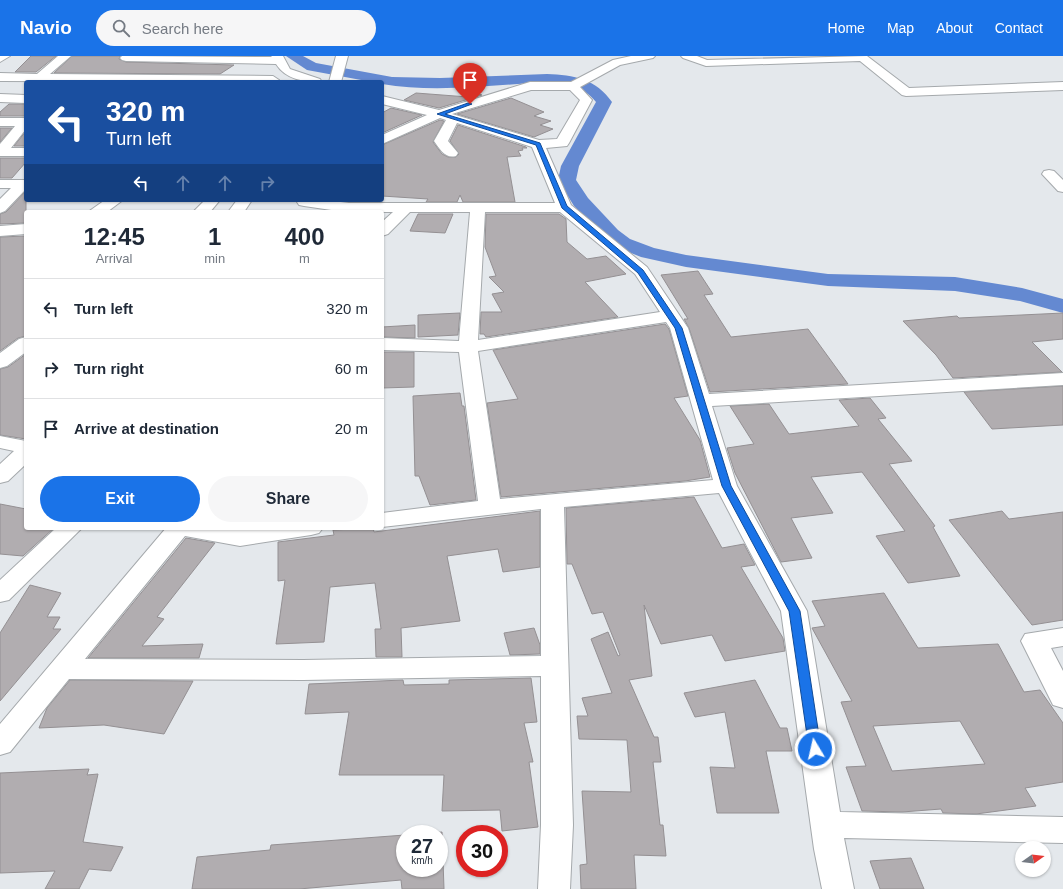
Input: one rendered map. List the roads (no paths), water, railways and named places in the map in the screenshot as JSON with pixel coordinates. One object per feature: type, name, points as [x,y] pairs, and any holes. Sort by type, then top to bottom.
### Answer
[{"type":"street","points":[[0,59],[4,56]]},
{"type":"street","points":[[40,77],[65,56]]},
{"type":"street","points":[[384,139],[530,86],[573,86],[617,62],[649,56]]},
{"type":"street","points":[[687,56],[706,62],[863,58],[906,92],[1063,86]]},
{"type":"street","points":[[108,78],[127,57],[281,63],[312,80]]},
{"type":"street","points":[[336,80],[341,58]]},
{"type":"street","points":[[272,80],[281,63]]},
{"type":"street","points":[[0,77],[217,80]]},
{"type":"street","points":[[384,100],[446,116],[538,144],[562,143],[586,100],[573,86]]},
{"type":"street","points":[[0,98],[24,99]]},
{"type":"street","points":[[446,116],[441,140],[451,153]]},
{"type":"street","points":[[0,122],[24,122]]},
{"type":"street","points":[[1,152],[24,123]]},
{"type":"street","points":[[538,144],[564,207],[641,271],[679,328],[726,486],[794,611],[838,889]]},
{"type":"street","points":[[1,152],[24,152]]},
{"type":"street","points":[[1049,174],[1063,188]]},
{"type":"street","points":[[0,184],[24,184]]},
{"type":"street","points":[[0,208],[24,184]]},
{"type":"street","points":[[99,210],[113,202]]},
{"type":"street","points":[[203,210],[211,202]]},
{"type":"street","points":[[295,210],[304,202]]},
{"type":"street","points":[[311,202],[349,208],[564,207]]},
{"type":"street","points":[[478,207],[468,347],[490,507]]},
{"type":"street","points":[[384,229],[406,208]]},
{"type":"street","points":[[0,231],[24,229]]},
{"type":"street","points":[[384,344],[468,347],[671,316]]},
{"type":"street","points":[[0,362],[24,344]]},
{"type":"street","points":[[701,401],[1063,379]]},
{"type":"street","points":[[0,442],[24,447]]},
{"type":"street","points":[[0,476],[24,454]]},
{"type":"street","points":[[384,520],[490,507],[726,486]]},
{"type":"street","points":[[552,502],[556,825],[554,889]]},
{"type":"street","points":[[0,594],[68,530]]},
{"type":"street","points":[[0,744],[177,530]]},
{"type":"street","points":[[191,530],[240,538],[297,530]]},
{"type":"street","points":[[1063,637],[1034,641],[1063,698]]},
{"type":"street","points":[[62,669],[303,670],[554,666]]},
{"type":"street","points":[[827,826],[1063,830]]},
{"type":"waterway","points":[[293,56],[312,67],[392,81],[440,83],[547,78],[561,79],[588,86],[598,94],[604,102],[570,166],[567,180],[581,202],[611,234],[623,243],[648,253],[686,261],[828,280],[955,284],[1022,295],[1063,306]]}]
